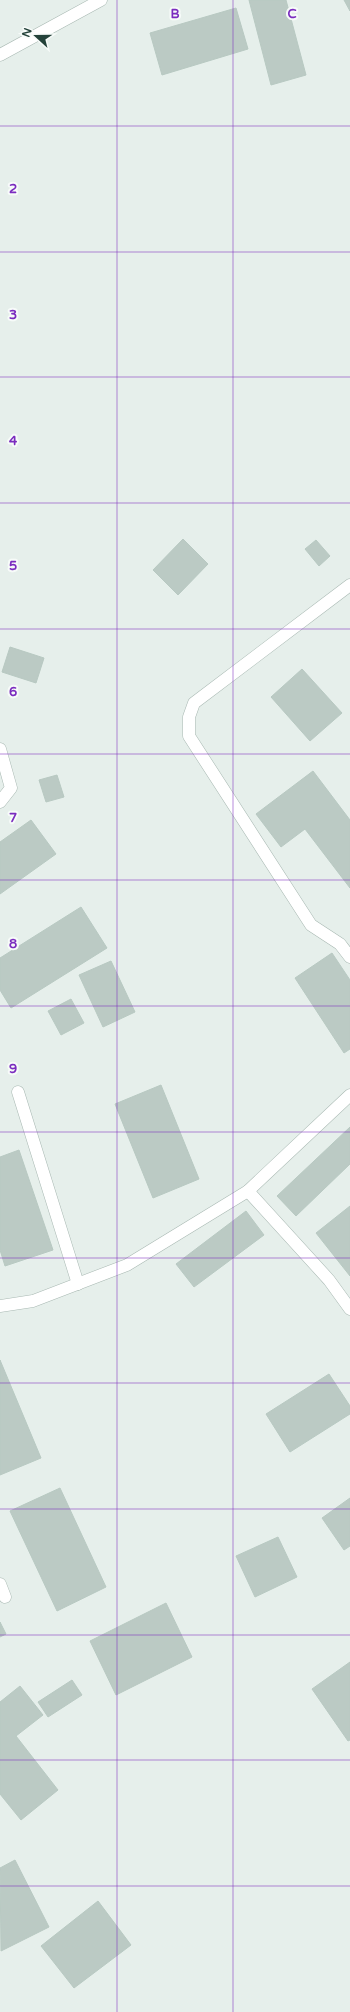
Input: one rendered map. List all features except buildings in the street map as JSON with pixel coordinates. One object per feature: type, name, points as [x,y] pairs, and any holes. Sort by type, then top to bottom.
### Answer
[{"type":"street","points":[[0,54],[101,0]]},
{"type":"street","points":[[350,584],[194,703],[189,717],[189,736],[311,925],[340,944],[350,957]]},
{"type":"street","points":[[0,750],[11,788],[0,802]]},
{"type":"street","points":[[18,1092],[78,1284]]},
{"type":"street","points":[[0,1306],[33,1301],[127,1265],[248,1191],[350,1095]]},
{"type":"street","points":[[248,1191],[329,1280],[350,1309]]},
{"type":"street","points":[[0,1584],[5,1597]]}]
